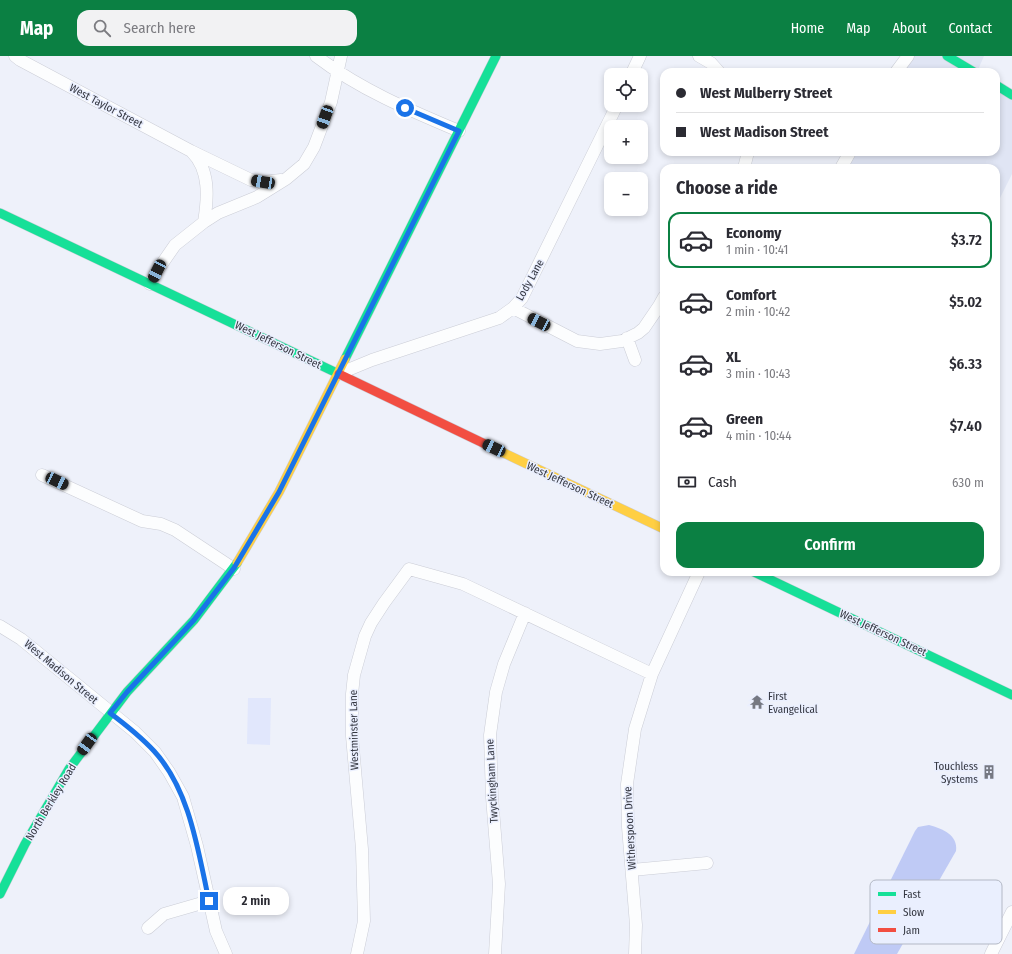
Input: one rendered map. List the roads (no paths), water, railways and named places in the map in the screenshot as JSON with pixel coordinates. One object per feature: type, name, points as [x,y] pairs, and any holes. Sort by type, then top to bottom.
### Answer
[{"type":"street","points":[[316,56],[337,72],[405,108],[459,131]]},
{"type":"street","points":[[150,284],[175,245],[204,222],[218,213],[258,197],[286,179],[304,164],[314,147],[331,102],[341,56]]},
{"type":"street","name":"North Berkley Road","points":[[0,894],[45,808],[69,770],[127,692],[194,620],[234,568],[279,492],[496,56]]},
{"type":"street","points":[[634,68],[640,56]]},
{"type":"street","points":[[699,56],[711,63],[715,68]]},
{"type":"street","points":[[899,68],[908,56]]},
{"type":"street","points":[[947,56],[967,68]]},
{"type":"street","name":"West Taylor Street","points":[[15,57],[191,151],[251,180],[263,182],[286,179]]},
{"type":"street","points":[[1000,88],[1012,95]]},
{"type":"street","name":"Lody Lane","points":[[338,374],[372,360],[499,318],[513,308],[522,298],[614,112]]},
{"type":"street","name":"West Taylor Street","points":[[191,151],[196,156],[204,172],[206,186],[206,208],[204,222]]},
{"type":"street","name":"West Jefferson Street","points":[[0,213],[660,527]]},
{"type":"street","points":[[513,308],[577,341],[600,344],[622,341],[638,333],[644,328],[660,304]]},
{"type":"street","points":[[627,338],[635,360]]},
{"type":"street","points":[[42,475],[142,521],[161,524],[175,530],[234,568]]},
{"type":"street","name":"Westminster Lane","points":[[357,954],[364,921],[362,849],[352,736],[352,694],[354,675],[365,636],[371,623],[409,569],[463,584],[652,674]]},
{"type":"street","name":"Witherspoon Drive","points":[[635,954],[636,925],[628,827],[627,784],[635,729],[652,674],[697,576]]},
{"type":"street","name":"West Jefferson Street","points":[[762,576],[1012,695]]},
{"type":"street","name":"Twyckingham Lane","points":[[495,954],[499,884],[492,797],[490,735],[496,692],[504,664],[525,613]]},
{"type":"street","name":"West Madison Street","points":[[0,626],[21,639],[135,732],[155,752],[169,772],[182,797],[197,846],[216,931],[226,954]]},
{"type":"street","points":[[632,870],[707,863]]},
{"type":"street","points":[[148,928],[164,914],[209,901]]},
{"type":"street","points":[[1002,932],[1012,912]]},
{"type":"street","points":[[991,954],[996,944]]},
{"type":"water","points":[[929,825],[944,831],[955,841],[956,851],[939,880],[891,880],[915,831],[918,827]]},
{"type":"water","points":[[870,922],[870,944],[903,944],[897,954],[854,954]]},
{"type":"place","name":"First Evangelical","points":[[757,702]]},
{"type":"place","name":"Touchless Systems","points":[[989,772]]}]
